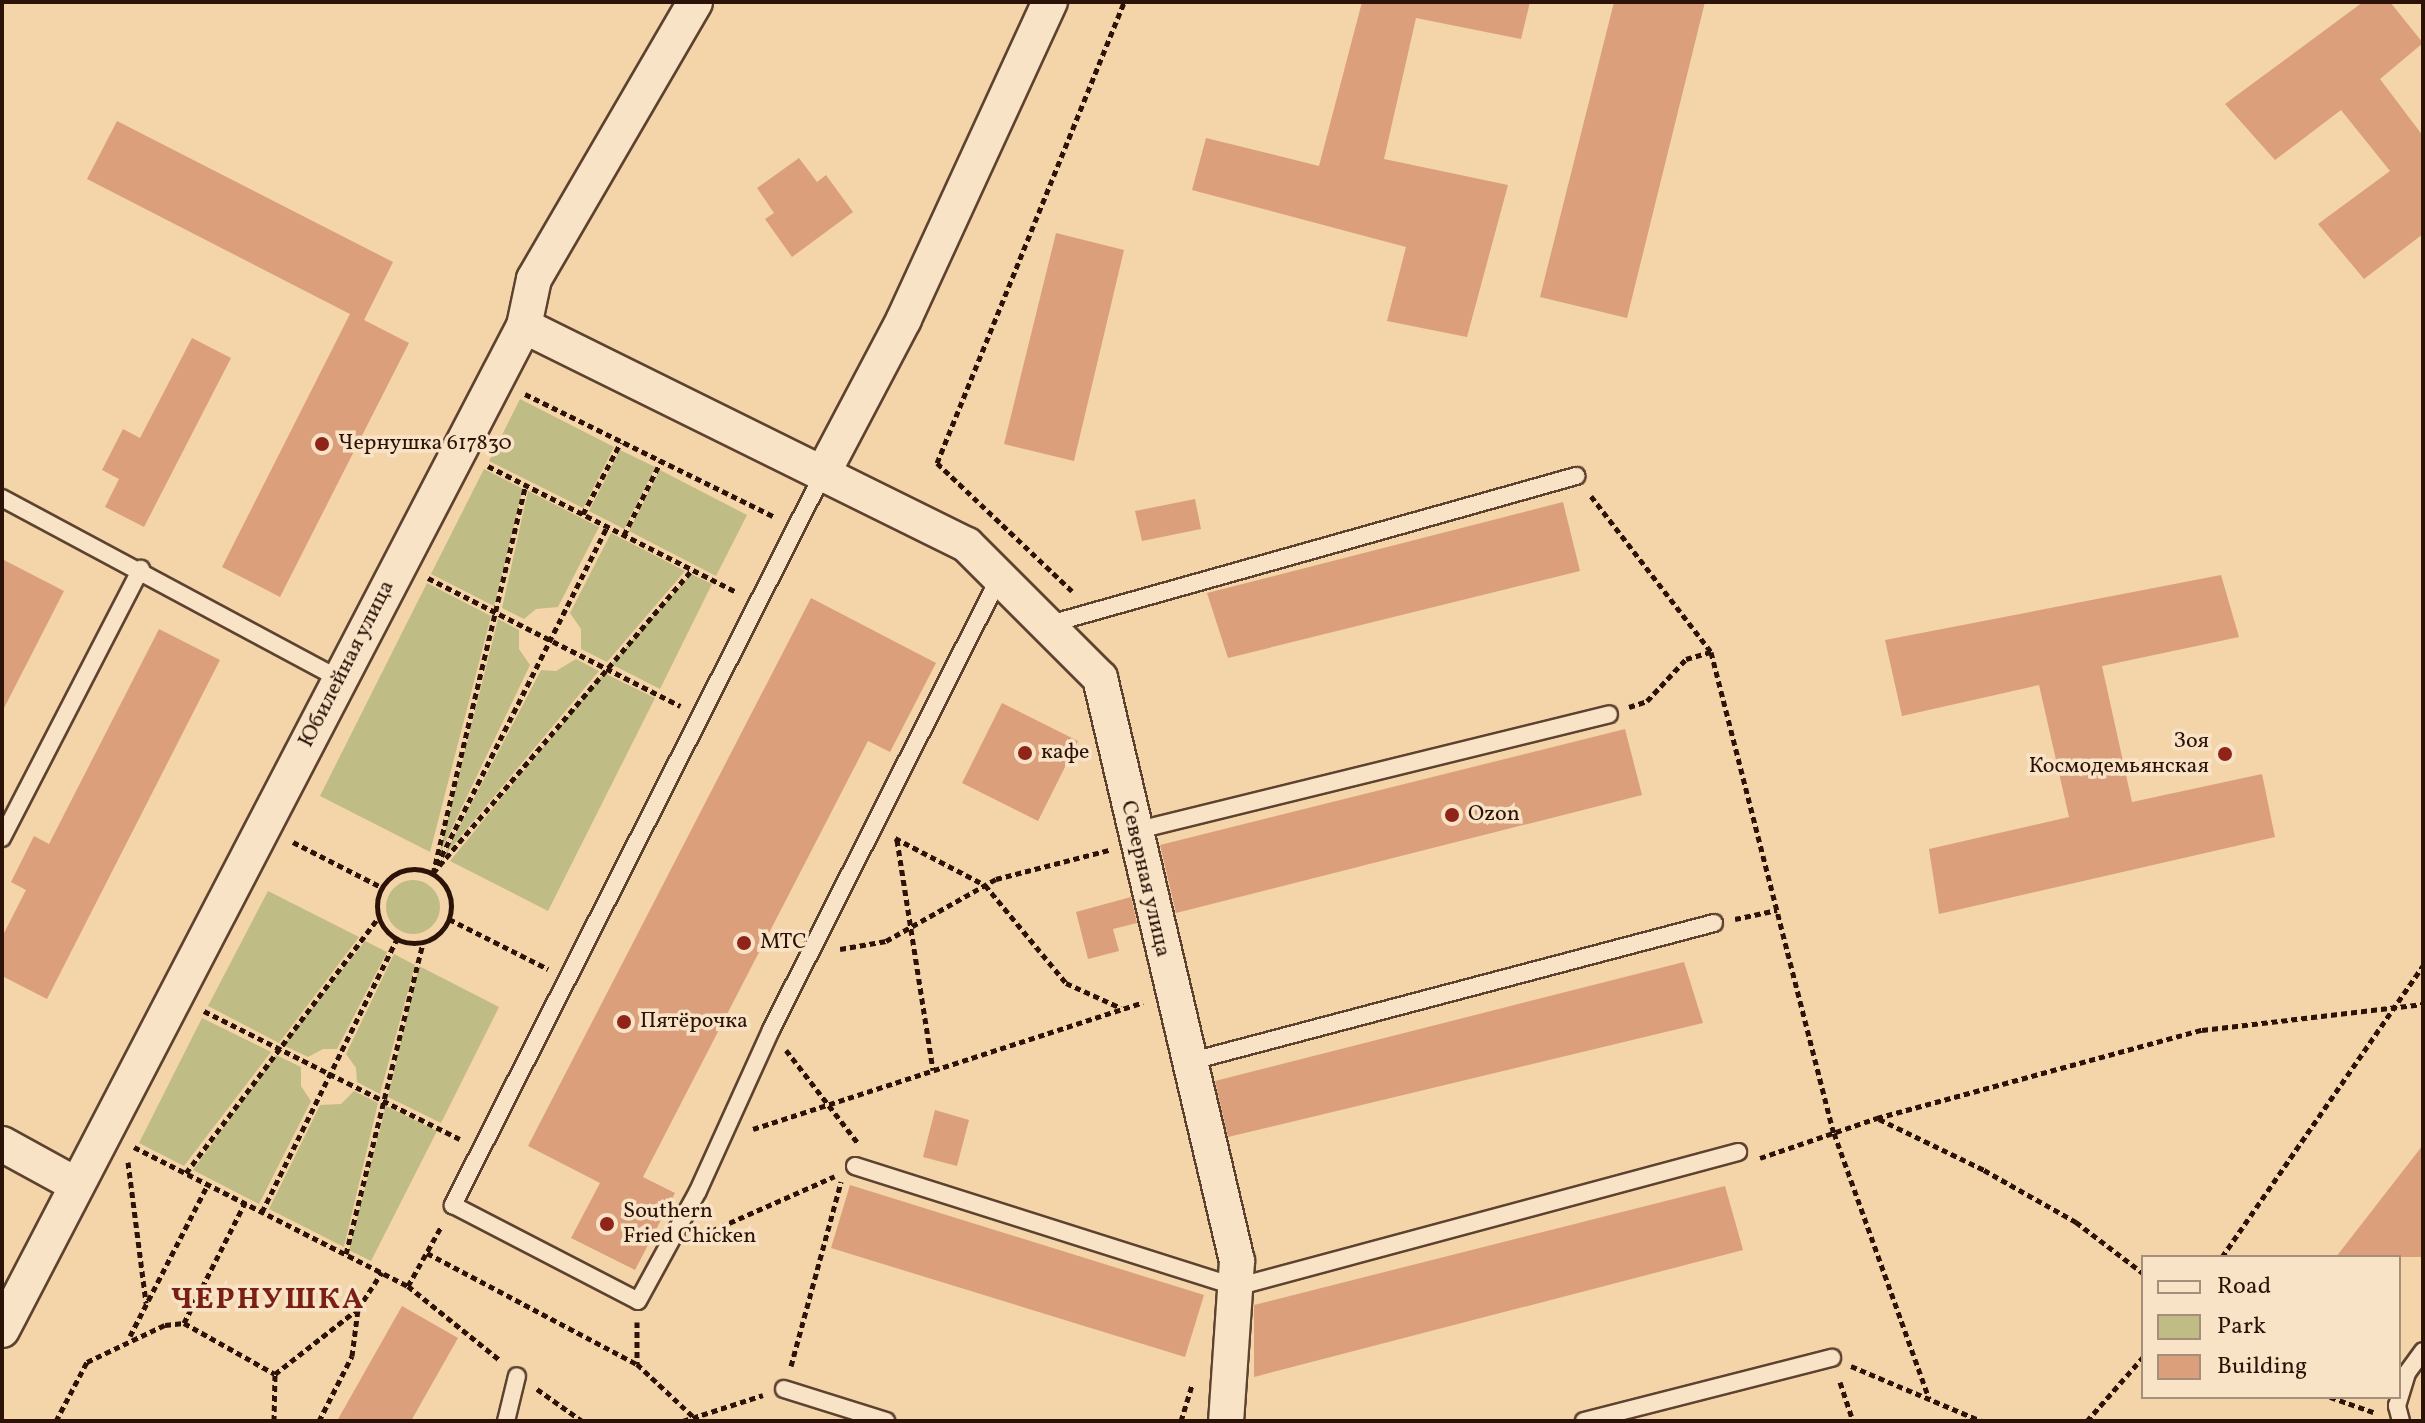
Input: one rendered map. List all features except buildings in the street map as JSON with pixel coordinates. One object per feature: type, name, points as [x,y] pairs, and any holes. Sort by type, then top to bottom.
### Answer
[{"type":"street","name":"Юбилейная улица","points":[[2,1330],[524,326],[534,279],[695,2]]},
{"type":"street","points":[[824,471],[904,319],[1050,2]]},
{"type":"street","name":"Северная улица","points":[[524,326],[824,471],[967,545],[1100,678],[1171,993],[1237,1261],[1226,1421]]},
{"type":"street","points":[[2,1144],[77,1185]]},
{"type":"lane","points":[[824,471],[479,1148],[453,1205],[638,1301],[667,1251],[771,1030],[999,578]]},
{"type":"lane","points":[[1046,625],[1576,476]]},
{"type":"lane","points":[[4,505],[141,569],[340,679]]},
{"type":"lane","points":[[2,838],[141,569]]},
{"type":"lane","points":[[1135,837],[1609,714]]},
{"type":"lane","points":[[1188,1062],[1714,923]]},
{"type":"lane","points":[[855,1166],[1236,1287],[1738,1152]]},
{"type":"lane","points":[[2399,1414],[2407,1373],[2423,1351]]},
{"type":"lane","points":[[1584,1421],[1832,1358]]},
{"type":"lane","points":[[506,1421],[517,1376]]},
{"type":"lane","points":[[784,1389],[886,1421]]},
{"type":"path","points":[[1093,611],[937,463],[1124,2]]},
{"type":"path","points":[[496,379],[796,527]]},
{"type":"path","points":[[583,514],[621,442]]},
{"type":"path","points":[[459,451],[758,604]]},
{"type":"path","points":[[624,535],[662,461]]},
{"type":"path","points":[[1576,476],[1711,652],[1834,1133],[1929,1399]]},
{"type":"path","points":[[433,874],[526,485]]},
{"type":"path","points":[[433,874],[607,527]]},
{"type":"path","points":[[399,563],[700,716]]},
{"type":"path","points":[[433,874],[605,668],[692,570]]},
{"type":"path","points":[[1609,714],[1647,701],[1686,659],[1711,652]]},
{"type":"path","points":[[873,826],[985,885],[1066,983],[1122,1009]]},
{"type":"path","points":[[263,827],[381,887]]},
{"type":"path","points":[[811,949],[852,949],[886,941],[985,885],[1027,869],[1135,837]]},
{"type":"path","points":[[897,839],[933,1070]]},
{"type":"path","points":[[186,1173],[378,918],[381,887],[404,870],[433,874],[451,899],[449,919],[423,942],[346,1254]]},
{"type":"path","points":[[1714,923],[1777,910]]},
{"type":"path","points":[[378,918],[397,939],[423,942]]},
{"type":"path","points":[[449,919],[566,978]]},
{"type":"path","points":[[262,1212],[397,939]]},
{"type":"path","points":[[2223,1255],[2423,966]]},
{"type":"path","points":[[722,1139],[1171,993]]},
{"type":"path","points":[[175,996],[479,1148]]},
{"type":"path","points":[[1738,1152],[1755,1159],[1877,1118],[2202,1030],[2423,1004]]},
{"type":"path","points":[[771,1030],[858,1142],[855,1166]]},
{"type":"path","points":[[1877,1118],[1984,1170],[2076,1222],[2141,1271]]},
{"type":"path","points":[[146,1304],[125,1142],[408,1286],[517,1376],[582,1421]]},
{"type":"path","points":[[667,1251],[844,1172],[784,1389],[683,1421]]},
{"type":"path","points":[[129,1338],[208,1184]]},
{"type":"path","points":[[184,1323],[245,1203]]},
{"type":"path","points":[[408,1286],[453,1205]]},
{"type":"path","points":[[427,1253],[637,1364],[696,1419]]},
{"type":"path","points":[[275,1374],[358,1309],[382,1272]]},
{"type":"path","points":[[637,1364],[638,1301]]},
{"type":"path","points":[[319,1421],[352,1356],[358,1309]]},
{"type":"path","points":[[56,1421],[87,1362],[129,1338],[184,1323],[275,1374]]},
{"type":"path","points":[[1832,1358],[1981,1421]]},
{"type":"path","points":[[1832,1358],[1853,1421]]},
{"type":"path","points":[[2087,1421],[2141,1359]]},
{"type":"path","points":[[274,1421],[275,1374]]},
{"type":"path","points":[[2334,1399],[2366,1413],[2399,1414]]},
{"type":"green space","points":[[520,399],[614,447],[583,508],[489,461]]},
{"type":"green space","points":[[620,450],[655,467],[624,529],[589,511]]},
{"type":"green space","points":[[484,469],[523,489],[494,606],[431,574]]},
{"type":"green space","points":[[660,470],[747,515],[716,576],[629,531]]},
{"type":"green space","points":[[528,491],[599,527],[558,607],[536,609],[524,619],[502,608]]},
{"type":"green space","points":[[611,533],[685,571],[607,662],[581,649],[581,629],[570,613]]},
{"type":"green space","points":[[691,574],[712,584],[660,689],[611,664]]},
{"type":"green space","points":[[427,583],[491,616],[430,852],[320,796]]},
{"type":"green space","points":[[498,619],[519,630],[519,649],[530,665],[439,855]]},
{"type":"green space","points":[[576,659],[599,671],[444,856],[541,670],[556,671]]},
{"type":"green space","points":[[604,673],[655,698],[548,911],[450,861]]},
{"type":"green space","points":[[413,880],[432,888],[440,907],[432,926],[413,934],[394,926],[386,907],[394,888]]},
{"type":"green space","points":[[268,891],[359,937],[279,1043],[208,1006]]},
{"type":"green space","points":[[365,941],[387,952],[337,1049],[323,1049],[308,1057],[283,1045]]},
{"type":"green space","points":[[394,954],[415,965],[380,1094],[357,1082],[356,1068],[346,1054]]},
{"type":"green space","points":[[419,966],[499,1007],[441,1123],[388,1097]]},
{"type":"green space","points":[[202,1018],[271,1052],[184,1166],[139,1143]]},
{"type":"green space","points":[[276,1055],[301,1067],[301,1086],[311,1101],[259,1204],[193,1170]]},
{"type":"green space","points":[[354,1091],[378,1103],[344,1247],[269,1209],[320,1105],[341,1104]]},
{"type":"green space","points":[[386,1106],[437,1131],[371,1261],[349,1250]]},
{"type":"place","name":"Чернушка 617830","points":[[322,444]]},
{"type":"place","name":"кафе","points":[[1025,753]]},
{"type":"place","name":"Зоя Космодемьянская","points":[[2225,754]]},
{"type":"place","name":"Ozon","points":[[1452,815]]},
{"type":"place","name":"МТС","points":[[744,943]]},
{"type":"place","name":"Пятёрочка","points":[[624,1022]]},
{"type":"place","name":"Southern Fried Chicken","points":[[607,1224]]},
{"type":"district","name":"ЧЕРНУШКА","points":[[268,1300]]}]
